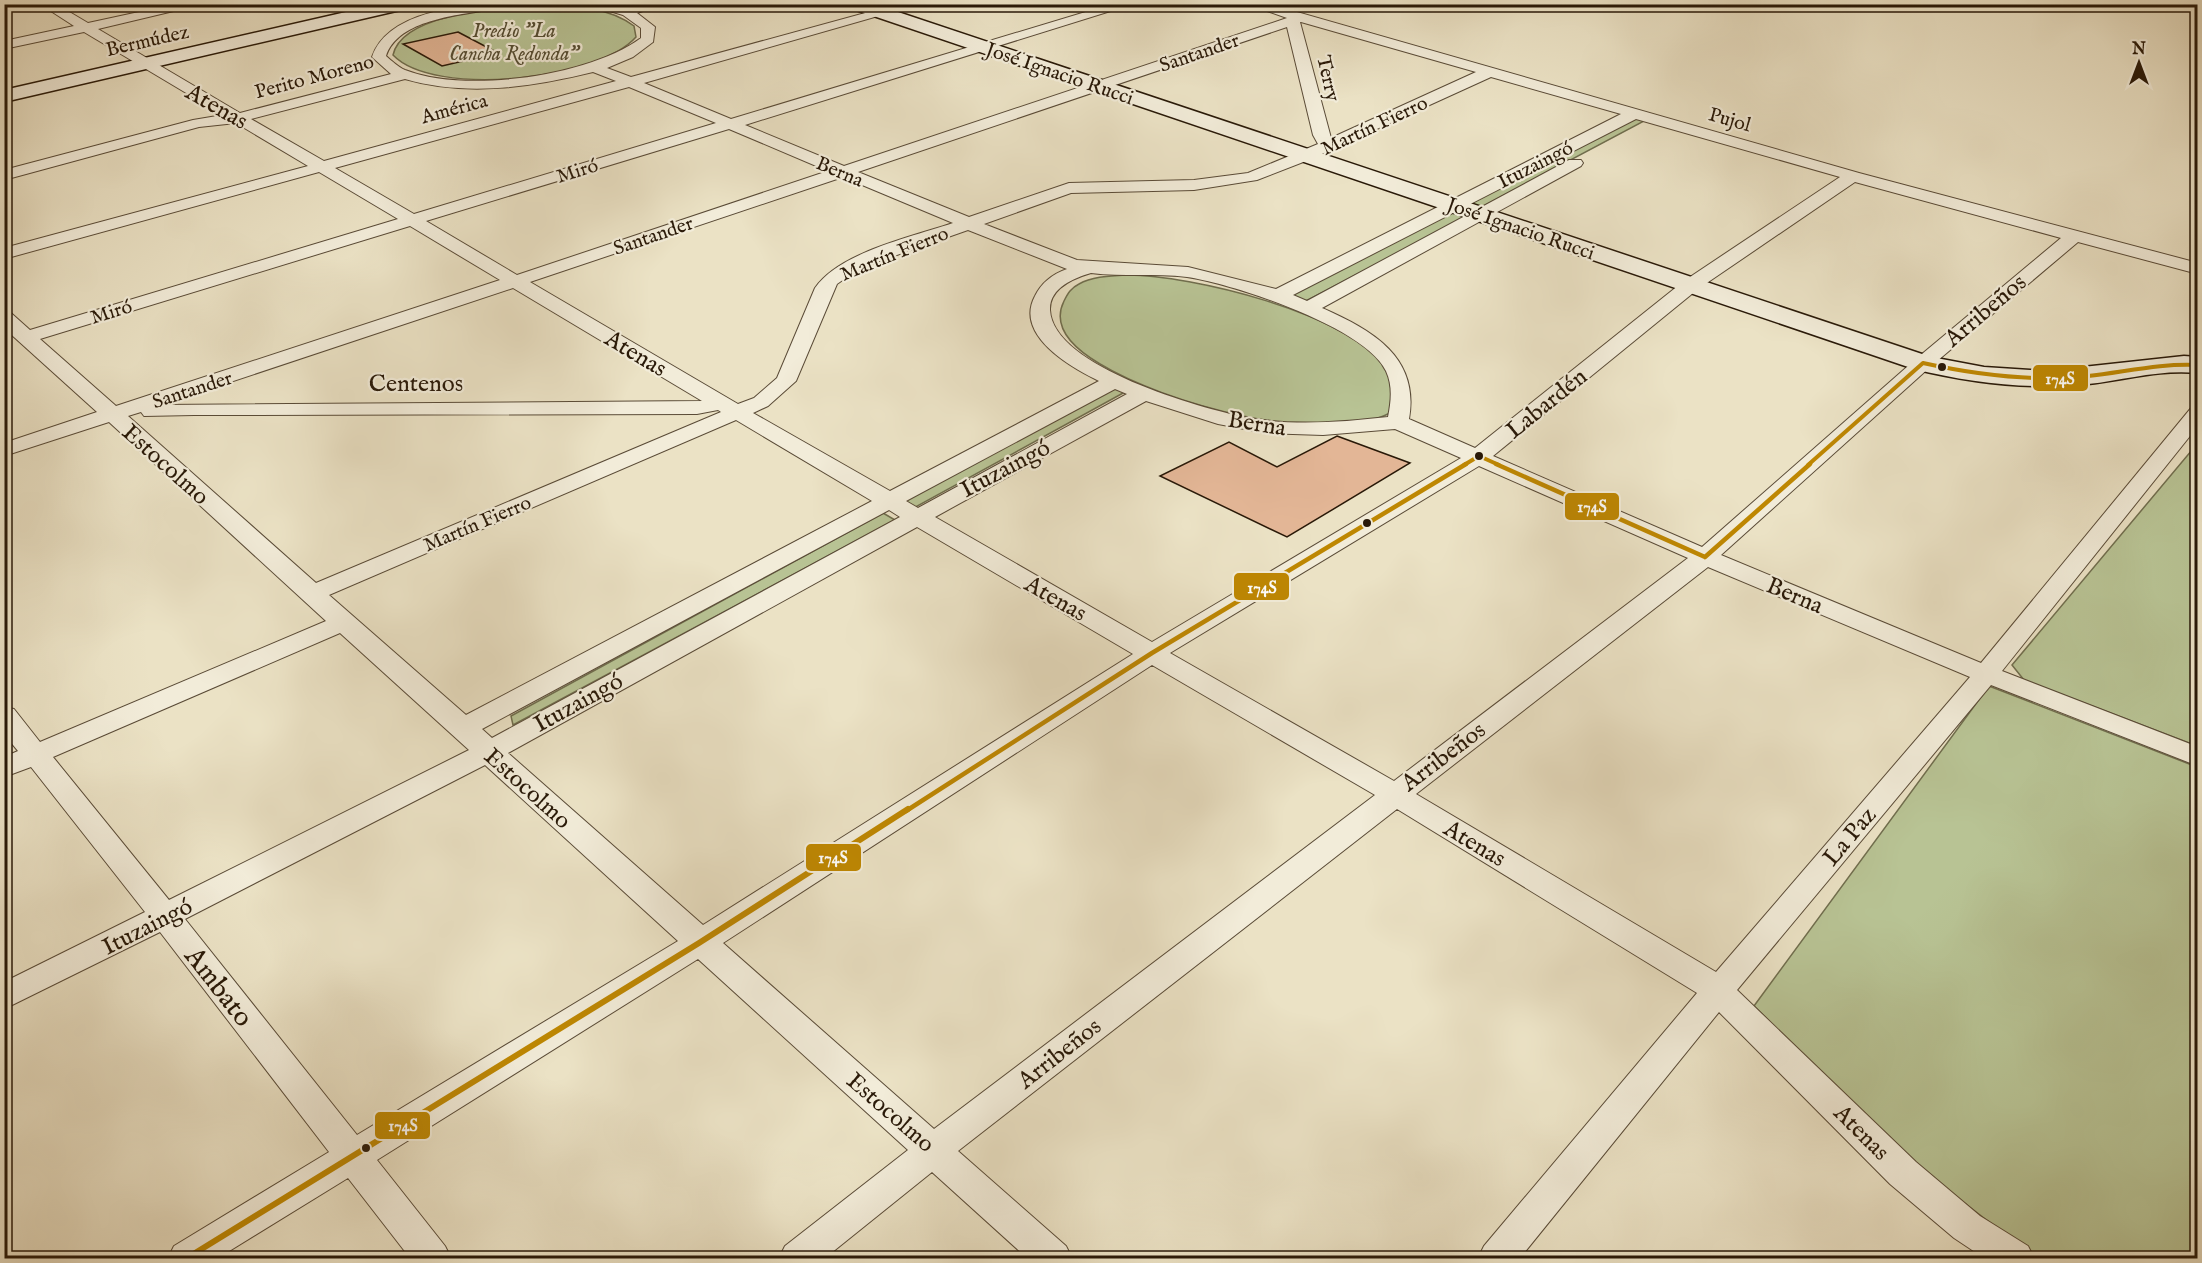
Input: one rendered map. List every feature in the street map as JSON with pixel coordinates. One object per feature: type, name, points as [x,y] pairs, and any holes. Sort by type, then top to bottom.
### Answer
[{"type":"street","name":"Atenas","points":[[46,4],[729,408],[1394,794],[1718,991],[1903,1173],[1967,1227],[2014,1258]]},
{"type":"street","points":[[4,45],[197,4]]},
{"type":"street","name":"Bermúdez","points":[[4,96],[405,4]]},
{"type":"street","points":[[424,4],[438,10],[440,16]]},
{"type":"street","points":[[450,4],[475,8]]},
{"type":"street","points":[[502,4],[440,16],[404,29],[382,44],[379,57],[390,68],[404,75],[435,81],[474,84],[527,81],[579,73],[625,57],[648,39],[648,27],[626,8]]},
{"type":"street","points":[[592,4],[626,8],[657,4]]},
{"type":"street","name":"José Ignacio Rucci","points":[[855,4],[1923,363],[1968,373],[2027,378],[2088,376],[2174,363],[2198,365]]},
{"type":"street","name":"América","points":[[4,254],[914,4]]},
{"type":"street","name":"Miró","points":[[13,330],[412,219],[1127,4]]},
{"type":"street","name":"Pujol","points":[[1253,4],[1294,20],[1489,72],[1853,176],[2198,269]]},
{"type":"street","name":"Santander","points":[[185,401],[516,281],[1294,20]]},
{"type":"street","name":"Terry","points":[[1294,20],[1321,135],[1328,145]]},
{"type":"street","name":"Perito Moreno","points":[[232,115],[390,68]]},
{"type":"street","name":"Berna","points":[[596,68],[965,224],[1061,262],[1086,269],[1191,272],[1275,297],[1306,309],[1361,335],[1394,366],[1403,396],[1398,422]]},
{"type":"street","name":"Martín Fierro","points":[[310,594],[729,408],[761,402],[786,381],[820,297],[830,279],[854,264],[1069,188],[1217,184],[1251,177],[1305,156],[1489,72]]},
{"type":"street","name":"Berna","points":[[579,73],[881,205]]},
{"type":"street","name":"Perito Moreno","points":[[4,175],[198,123],[404,75]]},
{"type":"street","name":"Ituzaingó","points":[[1275,297],[1635,113]]},
{"type":"street","name":"Ituzaingó","points":[[1306,309],[1655,119]]},
{"type":"street","name":"Labardén","points":[[187,1258],[699,943],[1152,653],[1479,456],[1691,285],[1853,176]]},
{"type":"street","points":[[923,223],[1029,267],[1050,286]]},
{"type":"street","name":"Arribeños","points":[[798,1258],[933,1150],[1705,557],[1923,363],[2074,236]]},
{"type":"street","name":"Berna","points":[[1086,269],[1060,278],[1050,286],[1042,299],[1040,323],[1046,333],[1072,358],[1114,381],[1217,417],[1277,429],[1325,429],[1398,422],[1705,557],[1986,674],[2198,757]]},
{"type":"street","name":"Estocolmo","points":[[13,330],[112,414],[699,943],[1053,1258]]},
{"type":"street","name":"Ituzaingó","points":[[463,728],[1114,381]]},
{"type":"street","name":"Ituzaingó","points":[[4,997],[488,752],[915,516],[1145,393]]},
{"type":"street","name":"Centenos","points":[[112,414],[185,401],[729,408]]},
{"type":"street","name":"La Paz","points":[[1497,1258],[1718,991],[1986,674],[2198,412]]},
{"type":"street","points":[[4,450],[112,414]]},
{"type":"street","points":[[4,768],[342,622]]},
{"type":"street","name":"Ambato","points":[[4,715],[166,917],[432,1258]]},
{"type":"green space","name":"Predio \"La Cancha Redonda\"","points":[[536,5],[600,10],[634,26],[636,37],[616,52],[588,64],[553,73],[516,78],[478,80],[443,76],[414,68],[393,55],[400,41],[414,30],[433,22],[477,11]]},
{"type":"green space","points":[[1634,116],[1646,120],[1478,209],[1466,206]]},
{"type":"green space","points":[[1450,211],[1467,217],[1302,303],[1284,296]]},
{"type":"green space","points":[[1128,275],[1189,282],[1227,290],[1305,314],[1339,330],[1367,348],[1385,368],[1390,384],[1390,413],[1361,423],[1325,425],[1285,423],[1243,416],[1162,393],[1100,364],[1075,346],[1063,330],[1061,311],[1064,301],[1074,287],[1084,281]]},
{"type":"green space","points":[[1114,387],[1125,392],[912,509],[900,503]]},
{"type":"green space","points":[[2197,444],[2197,746],[2024,680],[2012,665]]},
{"type":"green space","points":[[883,513],[895,520],[513,725],[511,716]]},
{"type":"green space","points":[[1989,686],[2197,767],[2197,1258],[2044,1258],[2022,1247],[1908,1160],[1754,1006]]},
{"type":"building","points":[[458,32],[498,53],[442,66],[403,44]]},
{"type":"building","points":[[1337,436],[1410,463],[1287,537],[1160,476],[1229,442],[1277,467]]},
{"type":"transit line","name":"174S","points":[[1923,363],[1984,374],[2025,378],[2067,378],[2156,366],[2198,365]]},
{"type":"transit line","name":"174S","points":[[1705,557],[1923,363]]},
{"type":"transit line","name":"174S","points":[[1479,456],[1705,557]]},
{"type":"transit line","name":"174S","points":[[187,1258],[699,943],[1152,653],[1479,456]]}]
